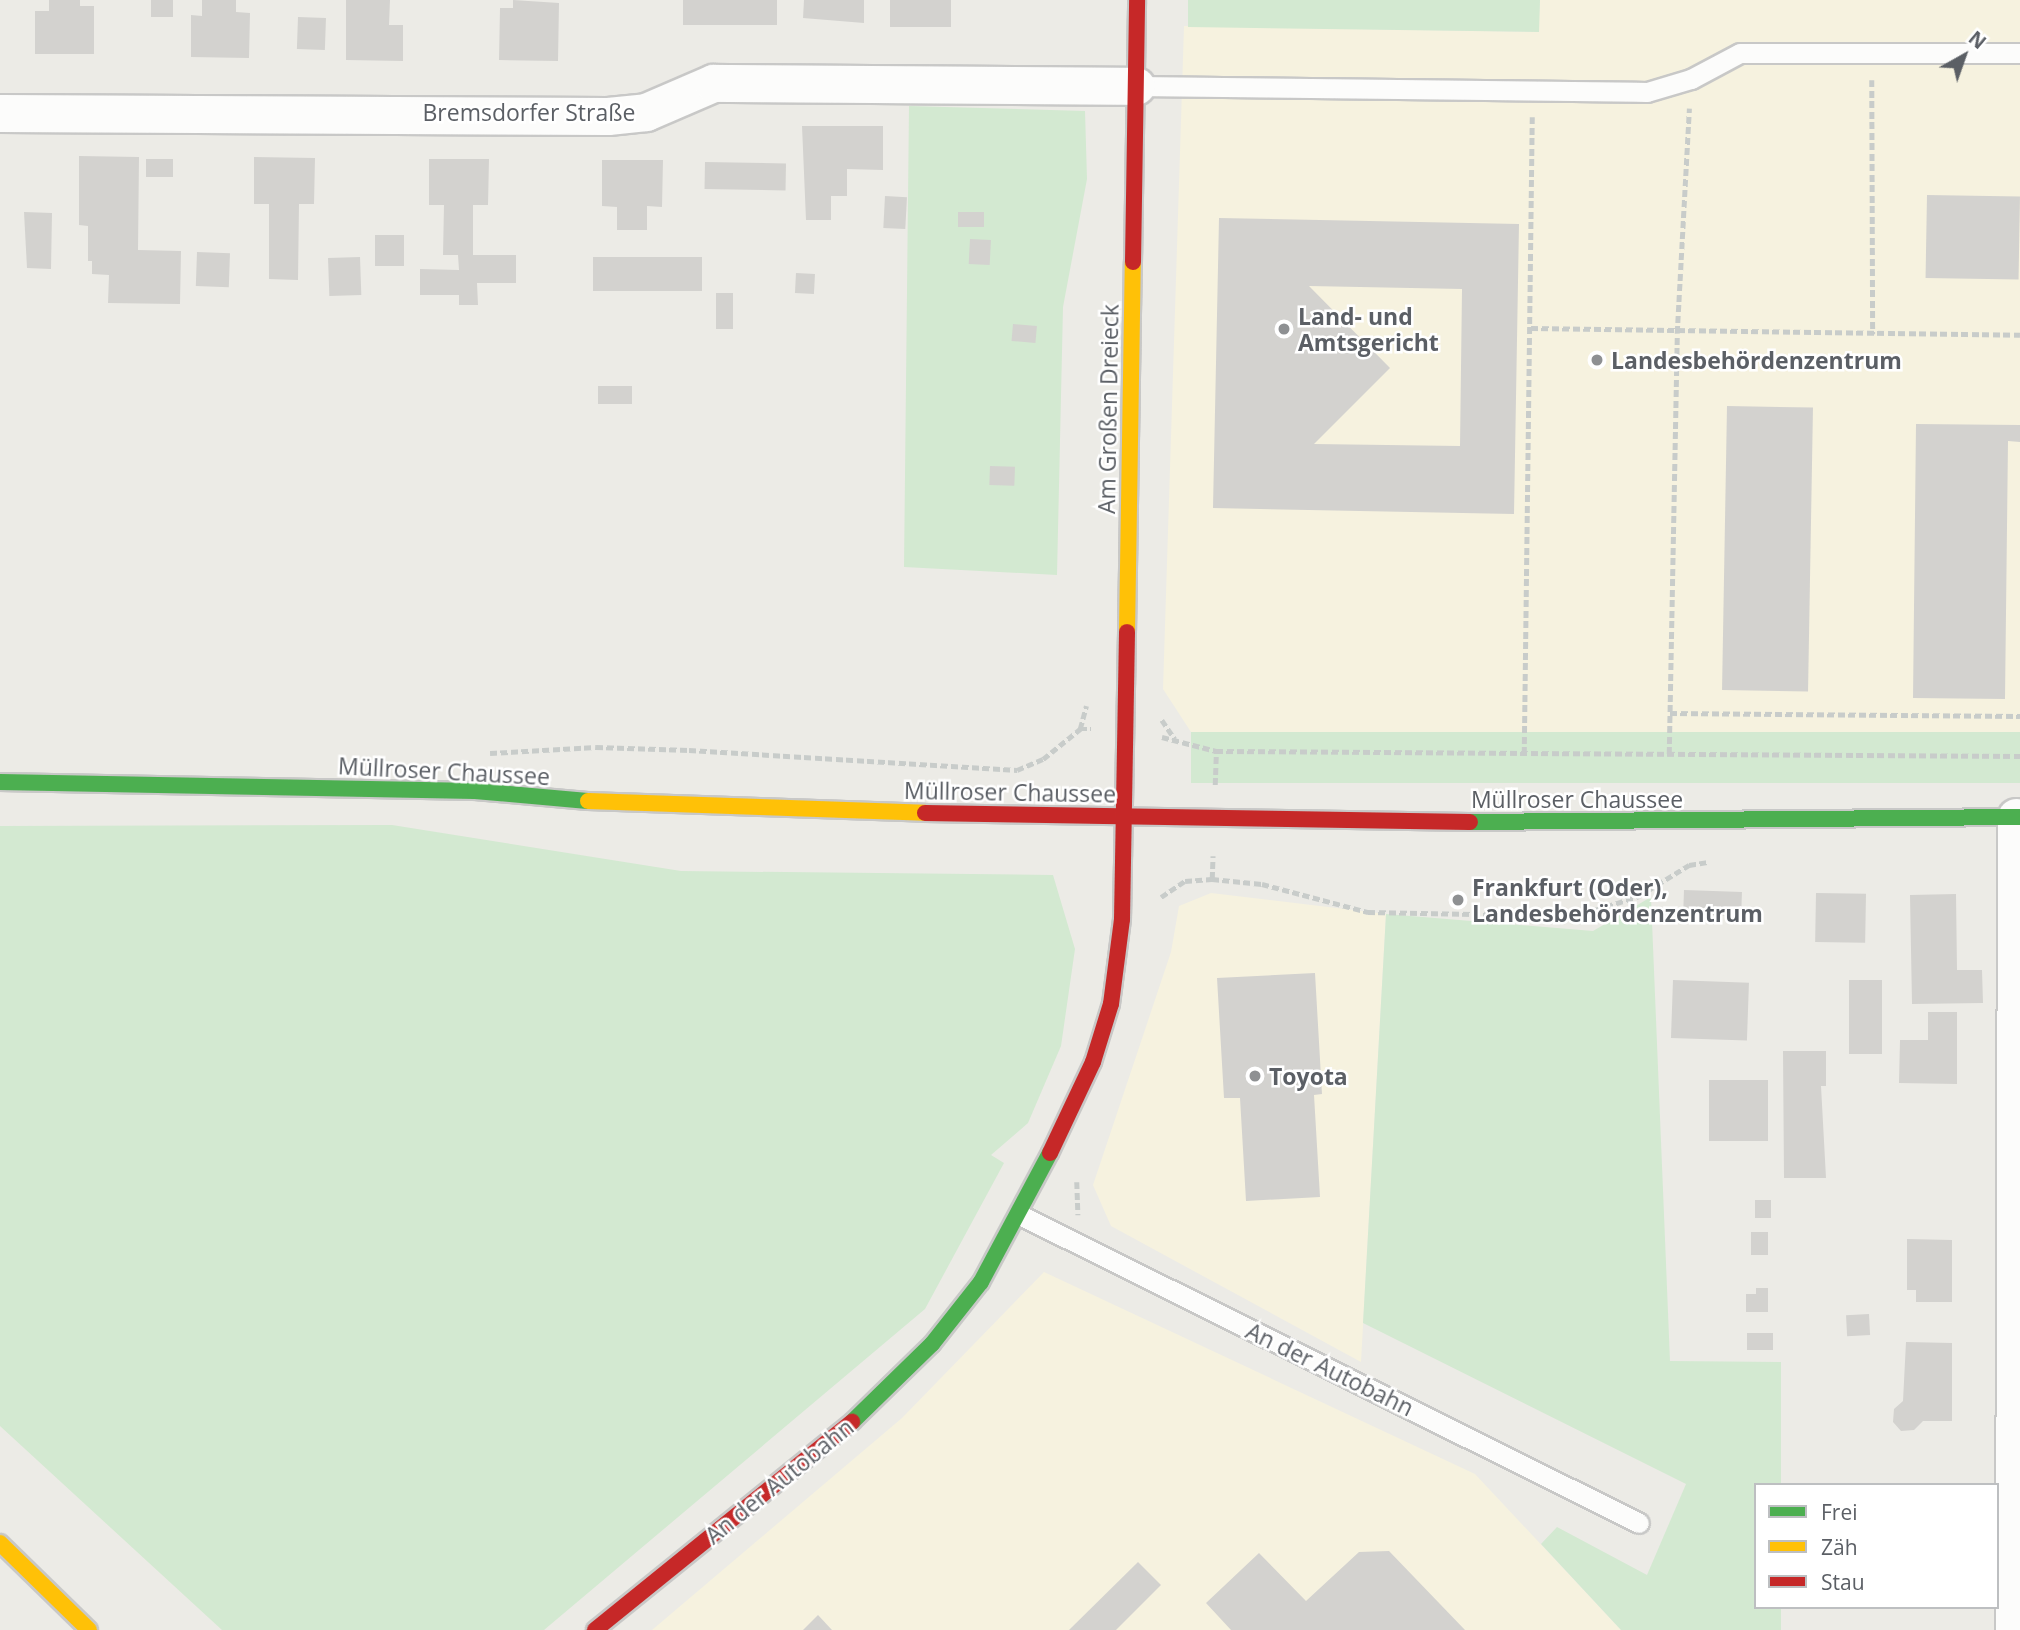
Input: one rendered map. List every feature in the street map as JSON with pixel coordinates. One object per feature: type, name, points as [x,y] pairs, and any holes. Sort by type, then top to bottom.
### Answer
[{"type":"main road","name":"Am Großen Dreieck","points":[[1124,818],[1137,0]]},
{"type":"main road","name":"Müllroser Chaussee","points":[[0,782],[475,791],[629,805],[1124,818],[1670,822],[2018,817]]},
{"type":"main road","name":"An der Autobahn","points":[[596,1630],[876,1402],[932,1344],[981,1282],[1020,1215],[1093,1062],[1111,1004],[1122,919],[1124,818]]},
{"type":"main road","points":[[0,1543],[89,1630]]},
{"type":"street","name":"Bremsdorfer Straße","points":[[0,113],[608,116],[646,112],[713,83],[1136,86]]},
{"type":"street","points":[[2014,1630],[2018,817]]},
{"type":"lane","points":[[1136,86],[1647,92],[1691,79],[1740,53],[2020,53]]},
{"type":"lane","name":"An der Autobahn","points":[[1020,1215],[1639,1523]]},
{"type":"path","points":[[1872,53],[1873,334]]},
{"type":"path","points":[[1669,754],[1677,333],[1691,79]]},
{"type":"path","points":[[1524,754],[1532,91]]},
{"type":"path","points":[[1531,328],[1677,333],[2020,335]]},
{"type":"path","points":[[1670,713],[2020,716]]},
{"type":"path","points":[[480,753],[622,748],[1017,770],[1043,759],[1080,729],[1126,731],[1216,751],[2020,756]]},
{"type":"path","points":[[1212,879],[1262,884],[1368,912],[1576,916],[1639,895],[1689,865],[1714,861]]},
{"type":"shaded area","name":"Landesbehördenzentrum","points":[[1540,0],[2020,0],[2020,739],[1191,732],[1163,689],[1184,26],[1538,32]]},
{"type":"shaded area","points":[[1211,893],[1386,914],[1361,1362],[1111,1226],[1093,1185],[1171,952],[1179,906]]},
{"type":"shaded area","points":[[1044,1272],[1475,1474],[1621,1630],[652,1630],[902,1418]]},
{"type":"green space","points":[[1188,0],[1540,0],[1539,32],[1188,27]]},
{"type":"green space","points":[[909,106],[1085,111],[1087,179],[1063,307],[1057,575],[904,567]]},
{"type":"green space","points":[[1191,732],[2020,732],[2020,783],[1191,783]]},
{"type":"green space","points":[[392,825],[681,871],[1053,875],[1075,949],[1061,1046],[1028,1123],[991,1155],[1004,1163],[925,1309],[544,1630],[222,1630],[0,1426],[0,826]]},
{"type":"green space","points":[[1651,897],[1670,1361],[1781,1362],[1781,1483],[1754,1483],[1754,1609],[1781,1609],[1781,1630],[1621,1630],[1541,1544],[1557,1527],[1647,1575],[1686,1484],[1363,1323],[1386,914],[1593,931]]},
{"type":"building","points":[[49,0],[80,0],[80,6],[94,6],[94,54],[35,54],[35,11],[49,11]]},
{"type":"building","points":[[151,0],[173,0],[173,17],[151,17]]},
{"type":"building","points":[[202,0],[236,0],[236,12],[250,13],[249,58],[191,57],[191,15],[202,16]]},
{"type":"building","points":[[346,0],[390,0],[389,25],[403,25],[403,61],[346,60]]},
{"type":"building","points":[[513,0],[559,3],[558,61],[499,60],[500,8],[513,8]]},
{"type":"building","points":[[683,0],[777,0],[777,25],[683,25]]},
{"type":"building","points":[[804,0],[864,0],[864,23],[803,18]]},
{"type":"building","points":[[890,0],[951,0],[951,27],[890,27]]},
{"type":"building","points":[[298,17],[326,18],[325,50],[297,49]]},
{"type":"building","points":[[802,126],[883,126],[883,170],[847,169],[847,196],[831,196],[831,220],[806,220]]},
{"type":"building","points":[[79,156],[139,157],[138,250],[181,251],[180,304],[108,303],[109,275],[92,274],[92,261],[88,261],[88,226],[79,225]]},
{"type":"building","points":[[254,157],[315,158],[314,204],[299,204],[298,280],[269,279],[269,204],[254,204]]},
{"type":"building","points":[[146,159],[173,159],[173,177],[146,177]]},
{"type":"building","points":[[429,159],[489,159],[488,205],[473,205],[473,255],[516,255],[516,283],[477,283],[478,305],[459,305],[459,295],[420,295],[420,269],[459,270],[458,255],[443,255],[444,205],[429,205]]},
{"type":"building","points":[[602,160],[663,160],[662,207],[647,206],[647,230],[617,230],[617,207],[602,206]]},
{"type":"building","points":[[705,162],[786,163],[786,190],[705,189]]},
{"type":"building","points":[[1927,195],[2020,197],[2019,280],[1926,278]]},
{"type":"building","points":[[885,196],[907,197],[905,229],[883,228]]},
{"type":"building","points":[[24,212],[52,213],[51,269],[27,268]]},
{"type":"building","points":[[958,212],[984,212],[984,227],[958,227]]},
{"type":"building","name":"Land- und Amtsgericht","points":[[1219,218],[1519,224],[1514,514],[1213,508]],"holes":[[[1309,286],[1462,289],[1460,446],[1314,444],[1390,368]]]},
{"type":"building","points":[[375,235],[404,235],[404,266],[375,266]]},
{"type":"building","points":[[970,239],[991,240],[990,265],[969,264]]},
{"type":"building","points":[[197,252],[230,253],[229,287],[196,286]]},
{"type":"building","points":[[360,257],[361,295],[329,296],[328,258]]},
{"type":"building","points":[[593,257],[702,257],[702,291],[593,291]]},
{"type":"building","points":[[796,273],[815,274],[814,294],[795,293]]},
{"type":"building","points":[[716,293],[733,293],[733,329],[716,329]]},
{"type":"building","points":[[1013,324],[1037,326],[1035,343],[1012,341]]},
{"type":"building","points":[[598,386],[632,386],[632,404],[598,404]]},
{"type":"building","points":[[1727,406],[1813,408],[1808,691],[1722,690]]},
{"type":"building","points":[[1916,424],[2020,425],[2020,442],[2008,441],[2005,699],[1913,698]]},
{"type":"building","points":[[990,466],[1015,467],[1014,486],[989,485]]},
{"type":"building","points":[[1684,890],[1742,892],[1741,916],[1683,914]]},
{"type":"building","points":[[1816,893],[1866,894],[1865,943],[1815,942]]},
{"type":"building","points":[[1956,894],[1957,970],[1982,970],[1983,1003],[1912,1004],[1910,895]]},
{"type":"building","points":[[1315,973],[1322,1094],[1314,1095],[1320,1197],[1246,1201],[1240,1098],[1224,1098],[1217,978]]},
{"type":"building","points":[[1673,980],[1749,983],[1747,1041],[1671,1038]]},
{"type":"building","points":[[1849,980],[1882,980],[1882,1054],[1849,1054]]},
{"type":"building","points":[[1928,1012],[1957,1012],[1957,1084],[1899,1083],[1900,1040],[1928,1040]]},
{"type":"building","points":[[1783,1051],[1826,1051],[1826,1086],[1821,1086],[1826,1178],[1784,1178]]},
{"type":"building","points":[[1709,1080],[1768,1080],[1768,1141],[1709,1141]]},
{"type":"building","points":[[1755,1200],[1771,1200],[1771,1218],[1755,1218]]},
{"type":"building","points":[[1751,1232],[1768,1232],[1768,1255],[1751,1255]]},
{"type":"building","points":[[1907,1239],[1952,1240],[1952,1302],[1916,1302],[1916,1290],[1907,1290]]},
{"type":"building","points":[[1756,1288],[1768,1288],[1768,1312],[1746,1312],[1746,1294],[1756,1294]]},
{"type":"building","points":[[1869,1314],[1870,1335],[1847,1336],[1846,1315]]},
{"type":"building","points":[[1747,1333],[1773,1333],[1773,1350],[1747,1350]]},
{"type":"building","points":[[1906,1342],[1952,1343],[1952,1421],[1923,1421],[1914,1430],[1901,1431],[1893,1422],[1894,1409],[1903,1401]]},
{"type":"building","points":[[1389,1551],[1465,1630],[1231,1630],[1206,1603],[1259,1553],[1306,1601],[1359,1552]]},
{"type":"building","points":[[1138,1562],[1161,1585],[1116,1630],[1069,1630]]},
{"type":"building","points":[[818,1615],[832,1630],[803,1630]]},
{"type":"traffic: fast","points":[[0,782],[475,791],[588,801]]},
{"type":"traffic: fast","points":[[1470,822],[2020,817]]},
{"type":"traffic: fast","points":[[852,1422],[932,1344],[981,1282],[1050,1153]]},
{"type":"traffic: slow","points":[[1127,632],[1133,262]]},
{"type":"traffic: slow","points":[[588,801],[925,813]]},
{"type":"traffic: slow","points":[[0,1543],[89,1630]]},
{"type":"traffic: jam","points":[[1133,262],[1137,0]]},
{"type":"traffic: jam","points":[[1050,1153],[1093,1062],[1111,1004],[1122,919],[1127,632]]},
{"type":"traffic: jam","points":[[925,813],[1470,822]]},
{"type":"traffic: jam","points":[[595,1630],[852,1422]]},
{"type":"place","name":"Land- und Amtsgericht","points":[[1284,329]]},
{"type":"place","name":"Landesbehördenzentrum","points":[[1597,360]]},
{"type":"place","name":"Frankfurt (Oder), Landesbehördenzentrum","points":[[1458,900]]},
{"type":"place","name":"Toyota","points":[[1255,1076]]}]
